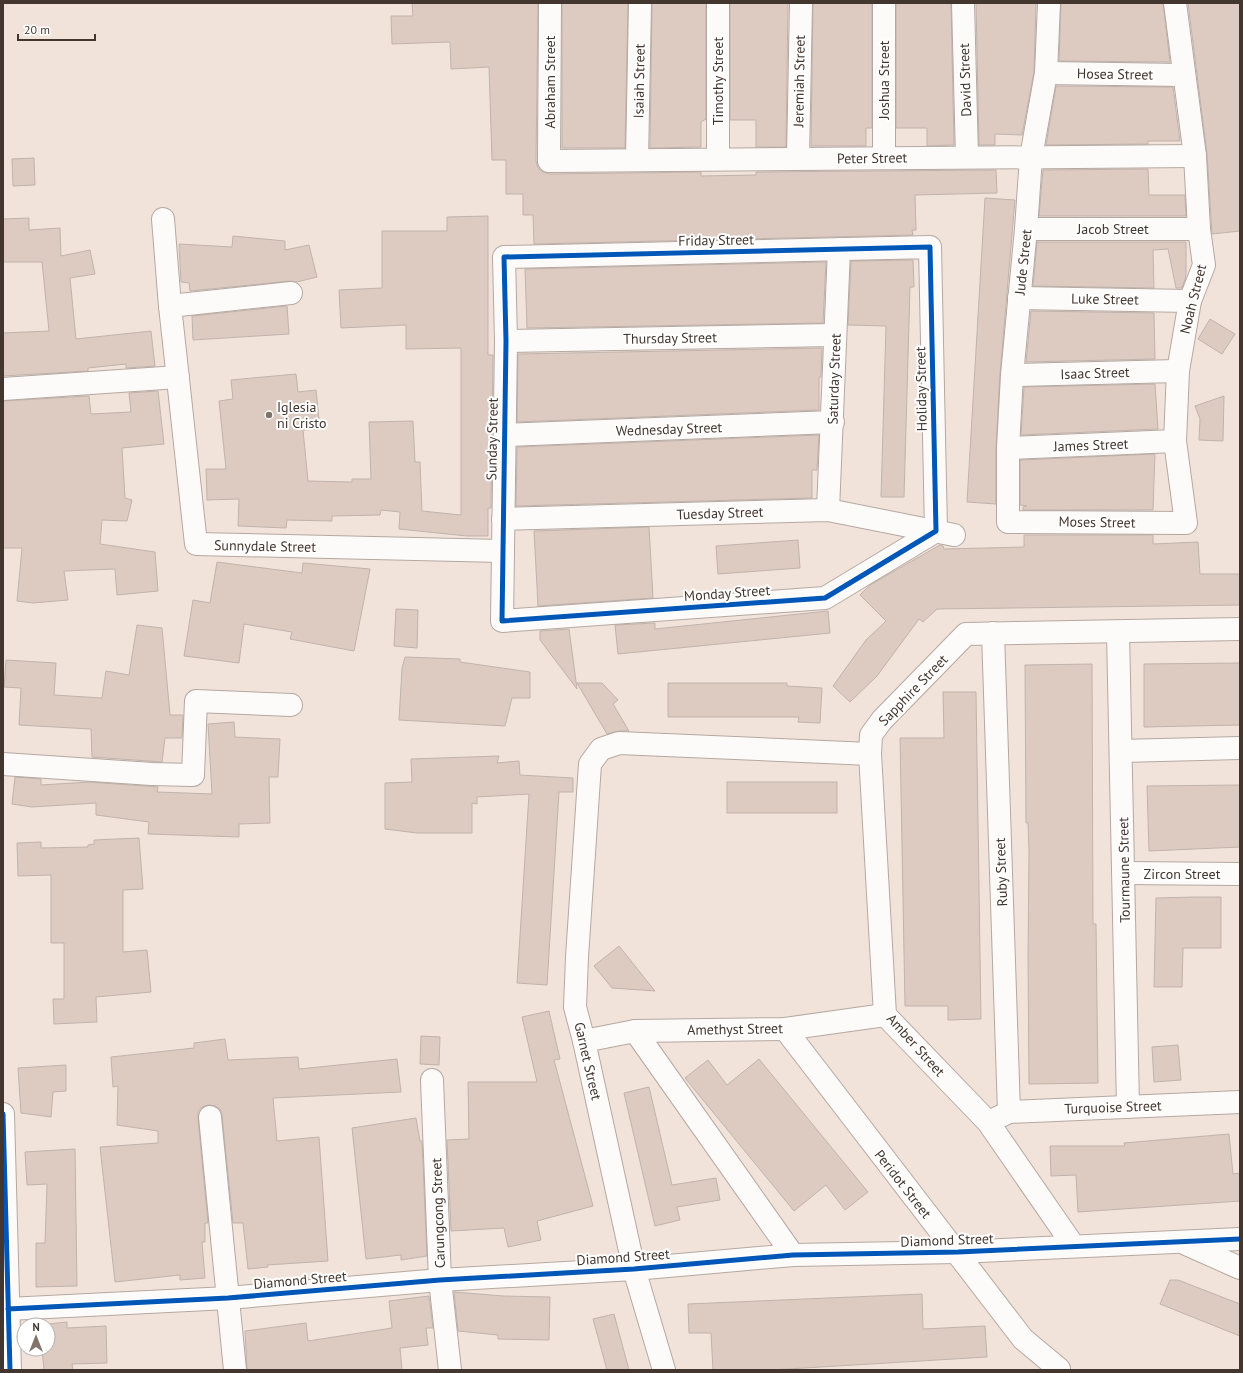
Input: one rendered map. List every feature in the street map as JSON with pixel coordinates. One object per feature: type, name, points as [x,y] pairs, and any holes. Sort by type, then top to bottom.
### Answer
[{"type":"street","name":"Abraham Street","points":[[549,161],[550,3]]},
{"type":"street","name":"Isaiah Street","points":[[637,160],[640,3]]},
{"type":"street","name":"Timothy Street","points":[[718,3],[718,159]]},
{"type":"street","name":"Jeremiah Street","points":[[798,158],[801,3]]},
{"type":"street","name":"Joshua Street","points":[[884,3],[884,157]]},
{"type":"street","name":"David Street","points":[[963,3],[967,157]]},
{"type":"street","name":"Jude Street","points":[[1008,522],[1008,448],[1012,375],[1026,229],[1031,157],[1046,73],[1049,3]]},
{"type":"street","name":"Noah Street","points":[[1175,3],[1183,75],[1195,156],[1199,229],[1204,265],[1190,301],[1178,371],[1175,441],[1186,523]]},
{"type":"street","name":"Hosea Street","points":[[1046,73],[1183,75]]},
{"type":"street","name":"Peter Street","points":[[549,161],[884,157],[1195,156]]},
{"type":"street","name":"Sunnydale Street","points":[[163,219],[170,306],[196,544],[502,551]]},
{"type":"street","name":"Jacob Street","points":[[1026,229],[1199,229]]},
{"type":"street","name":"Friday Street","points":[[504,257],[930,247]]},
{"type":"street","name":"Holiday Street","points":[[930,247],[945,533]]},
{"type":"street","name":"Saturday Street","points":[[828,510],[839,249]]},
{"type":"street","name":"Sunday Street","points":[[502,621],[506,341],[504,257]]},
{"type":"street","points":[[170,306],[291,293]]},
{"type":"street","name":"Luke Street","points":[[1019,298],[1190,301]]},
{"type":"street","name":"Thursday Street","points":[[506,341],[835,335]]},
{"type":"street","name":"Isaac Street","points":[[1012,375],[1178,371]]},
{"type":"street","points":[[3,389],[178,378]]},
{"type":"street","name":"Wednesday Street","points":[[505,435],[832,422]]},
{"type":"street","name":"James Street","points":[[1008,448],[1175,441]]},
{"type":"street","name":"Tuesday Street","points":[[503,518],[828,510],[945,533]]},
{"type":"street","name":"Moses Street","points":[[1008,522],[1186,523]]},
{"type":"street","name":"Monday Street","points":[[502,621],[825,598],[945,533]]},
{"type":"street","name":"Sapphire Street","points":[[870,754],[871,735],[882,720],[966,634],[1240,629]]},
{"type":"street","name":"Tourmaune Street","points":[[1118,632],[1128,1107]]},
{"type":"street","name":"Ruby Street","points":[[992,633],[1009,1112]]},
{"type":"street","points":[[3,764],[152,774],[193,775],[196,701],[291,705]]},
{"type":"street","name":"Garnet Street","points":[[664,1370],[634,1269],[584,1041],[575,1007],[590,764],[601,749],[619,743],[870,754]]},
{"type":"street","points":[[1121,751],[1240,748]]},
{"type":"street","name":"Amber Street","points":[[870,754],[885,1015],[988,1122],[1073,1245]]},
{"type":"street","name":"Zircon Street","points":[[1124,873],[1240,874]]},
{"type":"street","name":"Amethyst Street","points":[[584,1041],[635,1031],[785,1029],[885,1015]]},
{"type":"street","name":"Peridot Street","points":[[785,1029],[915,1200],[958,1252],[1023,1339],[1058,1370]]},
{"type":"street","points":[[635,1031],[793,1255]]},
{"type":"street","name":"Carungcong Street","points":[[432,1080],[440,1280],[450,1370]]},
{"type":"street","name":"Turquoise Street","points":[[988,1122],[1009,1112],[1240,1102]]},
{"type":"street","points":[[3,1114],[10,1370]]},
{"type":"street","points":[[210,1117],[234,1370]]},
{"type":"street","name":"Diamond Street","points":[[8,1309],[228,1298],[440,1280],[634,1269],[793,1255],[958,1252],[1073,1245],[1240,1239]]},
{"type":"street","points":[[1183,1242],[1240,1268]]},
{"type":"building","points":[[412,3],[538,3],[536,161],[538,168],[549,174],[701,172],[701,176],[756,175],[756,172],[996,170],[997,193],[915,195],[916,230],[912,230],[913,235],[534,244],[533,215],[523,215],[523,194],[506,194],[506,160],[492,160],[489,67],[451,69],[450,42],[392,44],[391,16],[413,16]]},
{"type":"building","points":[[562,3],[628,3],[625,148],[562,148]]},
{"type":"building","points":[[652,3],[706,3],[706,119],[701,122],[701,147],[650,148]]},
{"type":"building","points":[[730,3],[788,3],[786,147],[756,147],[756,120],[730,120]]},
{"type":"building","points":[[813,3],[872,3],[872,128],[866,128],[866,146],[811,146]]},
{"type":"building","points":[[896,3],[951,3],[954,145],[927,146],[927,128],[896,128]]},
{"type":"building","points":[[976,3],[1036,3],[1034,72],[1022,135],[995,134],[995,145],[979,145]]},
{"type":"building","points":[[1061,3],[1163,3],[1170,62],[1059,61]]},
{"type":"building","points":[[1188,3],[1240,3],[1240,231],[1212,234],[1207,154]]},
{"type":"building","points":[[1056,86],[1173,87],[1180,141],[1148,141],[1148,144],[1046,145]]},
{"type":"building","points":[[34,158],[35,185],[13,186],[12,159]]},
{"type":"building","points":[[1148,169],[1149,195],[1185,195],[1186,216],[1039,216],[1043,170]]},
{"type":"building","points":[[985,198],[1015,200],[1000,374],[996,448],[996,504],[967,502]]},
{"type":"building","points":[[488,216],[488,355],[493,355],[491,508],[488,508],[488,536],[467,536],[399,529],[400,512],[381,510],[380,515],[332,516],[332,521],[287,520],[286,528],[238,526],[239,499],[207,500],[206,469],[226,469],[219,401],[233,399],[231,380],[296,374],[298,392],[316,390],[320,429],[303,430],[308,481],[352,482],[352,479],[371,479],[369,422],[413,421],[415,462],[420,462],[422,511],[461,515],[461,348],[406,349],[406,325],[341,328],[339,290],[382,288],[382,231],[447,231],[447,217]]},
{"type":"building","points":[[29,218],[29,230],[60,228],[61,256],[90,250],[95,274],[70,278],[76,339],[151,331],[155,366],[126,368],[126,364],[88,368],[88,371],[3,376],[3,333],[49,331],[42,262],[3,262],[3,219]]},
{"type":"building","points":[[233,236],[285,241],[285,250],[309,245],[317,277],[297,282],[290,281],[190,291],[189,283],[181,282],[179,244],[232,247]]},
{"type":"building","points":[[1037,242],[1186,242],[1186,276],[1182,288],[1176,288],[1168,249],[1153,250],[1154,288],[1033,286]]},
{"type":"building","points":[[913,260],[914,287],[910,287],[904,497],[881,497],[886,326],[848,325],[851,261]]},
{"type":"building","points":[[826,262],[823,323],[527,328],[525,269]]},
{"type":"building","points":[[287,306],[289,334],[193,340],[192,316]]},
{"type":"building","points":[[1031,311],[1154,313],[1155,359],[1026,362]]},
{"type":"building","points":[[1210,319],[1235,334],[1222,354],[1198,339]]},
{"type":"building","points":[[822,348],[821,377],[819,377],[819,410],[517,422],[518,354]]},
{"type":"building","points":[[1155,384],[1158,429],[1021,435],[1024,387]]},
{"type":"building","points":[[158,391],[164,444],[122,448],[125,498],[132,500],[127,521],[102,520],[100,544],[155,552],[158,591],[117,595],[115,569],[64,571],[68,600],[33,603],[17,601],[22,548],[3,548],[3,401],[89,396],[91,414],[131,412],[129,393]]},
{"type":"building","points":[[1224,396],[1223,441],[1199,440],[1200,419],[1195,406]]},
{"type":"building","points":[[819,435],[817,470],[812,470],[812,498],[516,506],[517,447]]},
{"type":"building","points":[[1155,454],[1153,510],[1023,510],[1023,507],[1027,506],[1020,505],[1020,460]]},
{"type":"building","points":[[649,527],[653,598],[538,606],[534,531]]},
{"type":"building","points":[[1024,535],[1153,535],[1153,544],[1198,542],[1200,574],[1240,574],[1240,605],[937,609],[923,622],[919,619],[877,676],[850,702],[833,686],[866,640],[886,621],[860,595],[870,585],[940,545],[943,546],[944,549],[1024,547]]},
{"type":"building","points":[[798,540],[800,568],[718,574],[716,546]]},
{"type":"building","points":[[217,562],[302,573],[303,563],[370,569],[354,651],[290,639],[292,632],[244,624],[239,663],[184,656],[193,600],[210,603]]},
{"type":"building","points":[[396,609],[418,610],[417,648],[394,646]]},
{"type":"building","points":[[828,611],[830,633],[618,654],[615,625],[655,623],[655,629]]},
{"type":"building","points":[[137,625],[162,628],[170,715],[183,715],[182,738],[165,738],[162,762],[92,757],[91,729],[19,725],[21,688],[4,687],[6,660],[56,663],[54,695],[102,698],[106,671],[129,675]]},
{"type":"building","points":[[569,629],[577,689],[540,640],[540,631]]},
{"type":"building","points":[[405,657],[460,659],[460,662],[530,672],[530,698],[512,698],[505,726],[399,720],[402,668]]},
{"type":"building","points":[[1240,663],[1240,725],[1144,727],[1144,664]]},
{"type":"building","points":[[1092,664],[1093,924],[1096,924],[1098,1083],[1029,1084],[1029,851],[1028,823],[1026,823],[1025,665]]},
{"type":"building","points":[[577,683],[602,683],[618,700],[613,704],[629,731],[619,731],[607,734]]},
{"type":"building","points":[[668,683],[787,683],[787,686],[822,688],[820,723],[798,722],[799,717],[668,717]]},
{"type":"building","points":[[943,692],[976,692],[981,1019],[948,1020],[948,1006],[905,1006],[900,738],[944,738]]},
{"type":"building","points":[[234,722],[235,737],[280,739],[278,777],[269,777],[270,823],[239,824],[239,837],[148,834],[149,822],[96,815],[96,803],[32,807],[12,804],[15,777],[41,779],[41,785],[89,782],[158,787],[157,792],[212,794],[208,724]]},
{"type":"building","points":[[499,756],[497,763],[519,761],[520,775],[573,778],[573,792],[559,792],[547,985],[517,983],[529,794],[477,797],[477,804],[472,803],[472,833],[417,833],[385,829],[385,783],[412,782],[411,759]]},
{"type":"building","points":[[727,782],[837,782],[837,813],[727,813]]},
{"type":"building","points":[[1240,785],[1240,847],[1149,851],[1147,786]]},
{"type":"building","points":[[139,838],[143,889],[123,890],[123,952],[147,950],[151,992],[96,997],[97,1022],[54,1024],[53,999],[64,999],[64,943],[51,943],[51,875],[18,876],[17,843],[41,842],[41,848],[88,847],[88,845],[94,844],[94,840]]},
{"type":"building","points":[[1221,897],[1221,948],[1183,948],[1182,987],[1154,987],[1156,898]]},
{"type":"building","points":[[619,946],[655,991],[612,988],[594,966]]},
{"type":"building","points":[[549,1011],[560,1059],[554,1060],[593,1206],[537,1221],[541,1240],[508,1247],[504,1228],[451,1231],[447,1140],[469,1139],[468,1082],[537,1082],[522,1017]]},
{"type":"building","points":[[421,1036],[440,1037],[439,1065],[420,1064]]},
{"type":"building","points":[[225,1039],[228,1060],[298,1057],[299,1069],[397,1059],[401,1092],[273,1098],[277,1141],[319,1137],[328,1261],[267,1265],[268,1267],[248,1269],[243,1223],[233,1223],[222,1116],[220,1109],[209,1105],[202,1107],[198,1112],[208,1223],[205,1223],[205,1242],[202,1242],[205,1278],[180,1280],[180,1275],[115,1282],[100,1147],[158,1143],[158,1131],[117,1125],[118,1086],[113,1087],[111,1057],[194,1048],[194,1043]]},
{"type":"building","points":[[1178,1045],[1181,1080],[1154,1082],[1152,1047]]},
{"type":"building","points":[[759,1059],[868,1192],[845,1210],[826,1185],[794,1211],[685,1078],[708,1060],[727,1085]]},
{"type":"building","points":[[66,1065],[66,1091],[53,1092],[51,1117],[21,1113],[18,1068]]},
{"type":"building","points":[[649,1087],[672,1185],[716,1178],[720,1200],[677,1207],[680,1220],[655,1226],[624,1093]]},
{"type":"building","points":[[416,1118],[420,1141],[422,1141],[427,1256],[401,1260],[401,1255],[366,1259],[352,1128]]},
{"type":"building","points":[[1229,1134],[1233,1174],[1240,1173],[1240,1201],[1078,1212],[1076,1175],[1051,1176],[1050,1146],[1125,1146],[1124,1143]]},
{"type":"building","points":[[75,1149],[77,1286],[36,1287],[36,1243],[45,1243],[47,1184],[27,1185],[25,1152]]},
{"type":"building","points":[[1170,1280],[1178,1280],[1240,1304],[1240,1336],[1160,1304]]},
{"type":"building","points":[[454,1292],[503,1296],[550,1297],[549,1340],[498,1339],[498,1335],[458,1331]]},
{"type":"building","points":[[922,1294],[923,1329],[985,1326],[987,1357],[771,1370],[713,1370],[711,1333],[689,1333],[688,1304]]},
{"type":"building","points":[[429,1296],[433,1328],[426,1328],[428,1345],[400,1348],[402,1370],[247,1370],[245,1331],[306,1323],[308,1341],[392,1328],[389,1301]]},
{"type":"building","points":[[614,1314],[629,1370],[607,1370],[593,1319]]},
{"type":"building","points":[[67,1322],[67,1328],[106,1326],[107,1363],[72,1364],[73,1370],[44,1370],[43,1357],[56,1357],[56,1323]]},
{"type":"cycle path","points":[[930,247],[936,531],[825,598],[502,621],[506,341],[504,257],[930,247]]},
{"type":"cycle path","points":[[3,1114],[10,1370]]},
{"type":"cycle path","points":[[8,1309],[228,1298],[440,1280],[634,1269],[793,1255],[958,1252],[1240,1239]]},
{"type":"place","name":"Iglesia ni Cristo","points":[[269,415]]}]
